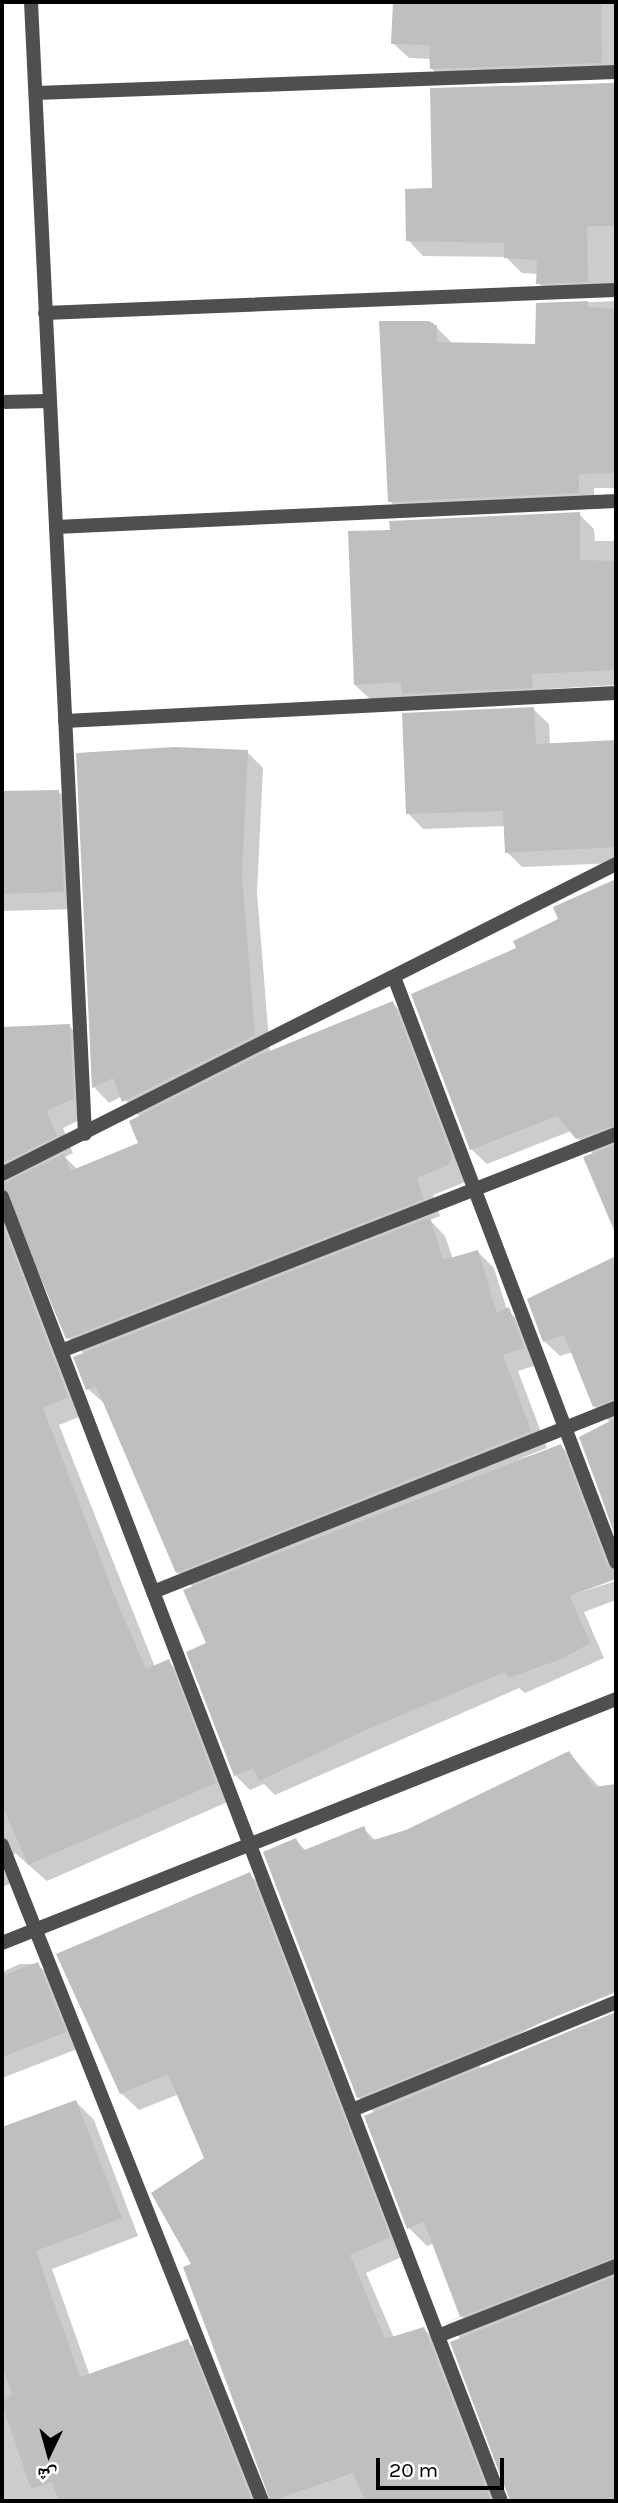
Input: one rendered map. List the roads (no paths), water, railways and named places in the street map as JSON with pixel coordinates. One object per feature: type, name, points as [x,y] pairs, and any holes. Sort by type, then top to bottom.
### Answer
[{"type":"street","points":[[31,2],[85,1134]]},
{"type":"street","points":[[36,93],[616,72]]},
{"type":"street","points":[[45,313],[616,290]]},
{"type":"street","points":[[2,402],[49,401]]},
{"type":"street","points":[[56,527],[616,501]]},
{"type":"street","points":[[65,721],[616,693]]},
{"type":"street","points":[[2,1174],[616,864]]},
{"type":"street","points":[[394,977],[616,1562]]},
{"type":"street","points":[[61,1351],[616,1134]]},
{"type":"street","points":[[2,1197],[501,2501]]},
{"type":"street","points":[[153,1592],[616,1408]]},
{"type":"street","points":[[2,1943],[616,1699]]},
{"type":"street","points":[[2,1844],[262,2501]]},
{"type":"street","points":[[352,2110],[616,2003]]},
{"type":"street","points":[[438,2336],[616,2266]]}]
